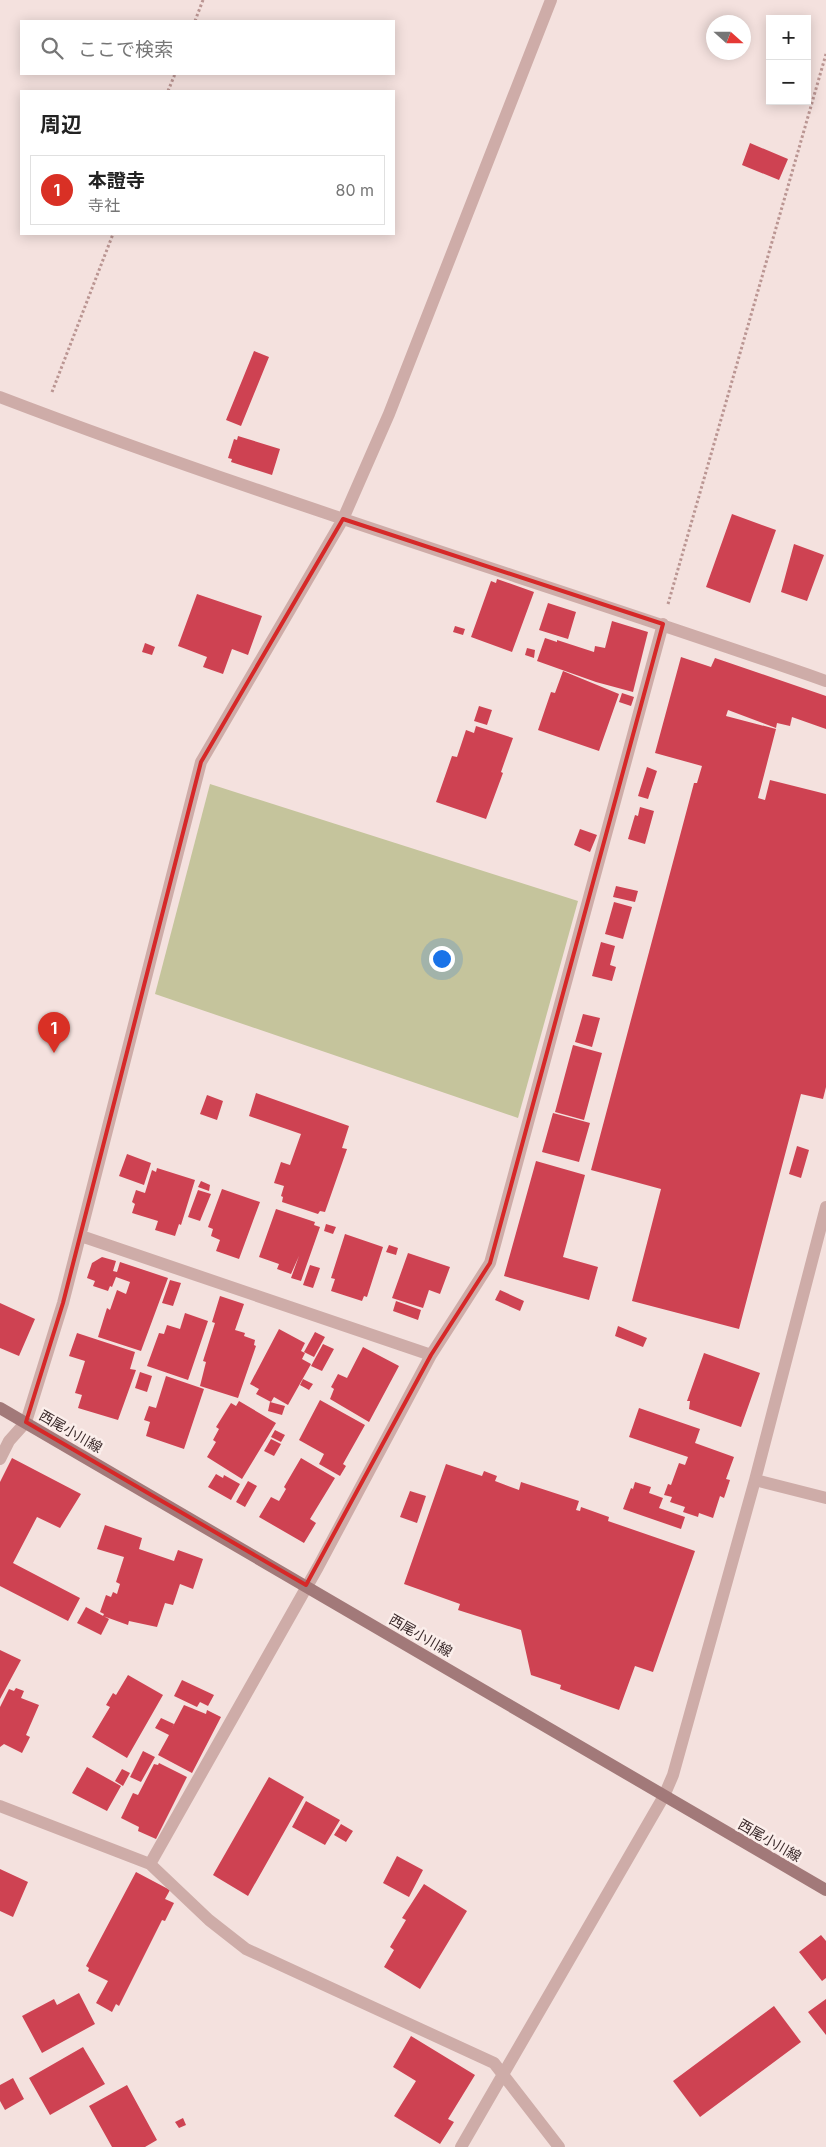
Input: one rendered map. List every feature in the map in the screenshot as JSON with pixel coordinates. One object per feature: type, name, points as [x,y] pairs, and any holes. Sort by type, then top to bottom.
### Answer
[{"type":"main road","name":"西尾小川線","points":[[0,1408],[826,1890]]},
{"type":"street","points":[[0,1459],[9,1441],[26,1422],[63,1304],[201,762],[343,519],[389,414],[551,0]]},
{"type":"street","points":[[0,397],[343,519],[663,624],[826,682]]},
{"type":"street","points":[[150,1864],[306,1586],[431,1355],[490,1263],[663,624]]},
{"type":"street","points":[[461,2147],[664,1796],[680,1754],[755,1480],[826,1207]]},
{"type":"street","points":[[80,1236],[431,1355]]},
{"type":"street","points":[[755,1480],[826,1498]]},
{"type":"street","points":[[0,1806],[150,1864],[209,1920],[246,1949],[494,2063],[558,2147]]},
{"type":"path","points":[[195,20],[203,0]]},
{"type":"path","points":[[663,624],[826,54]]},
{"type":"path","points":[[168,90],[175,75]]},
{"type":"path","points":[[44,414],[113,235]]},
{"type":"highlighted area","points":[[343,519],[663,624],[490,1263],[431,1355],[306,1585],[26,1422],[63,1303],[201,762]]},
{"type":"green space","points":[[210,784],[578,901],[518,1118],[155,994]]},
{"type":"building","points":[[750,143],[788,159],[779,180],[742,165]]},
{"type":"building","points":[[254,351],[269,357],[241,426],[226,420]]},
{"type":"building","points":[[238,436],[280,449],[272,475],[231,462],[232,459],[228,458],[234,439],[237,440]]},
{"type":"building","points":[[732,514],[776,530],[750,603],[706,587]]},
{"type":"building","points":[[794,544],[824,555],[807,601],[781,592]]},
{"type":"building","points":[[497,579],[534,592],[512,652],[471,637],[491,581],[496,583]]},
{"type":"building","points":[[197,594],[262,616],[248,655],[232,649],[223,674],[203,667],[207,657],[178,646]]},
{"type":"building","points":[[548,603],[576,612],[568,639],[539,630]]},
{"type":"building","points":[[612,621],[648,632],[633,692],[596,682],[537,661],[545,638],[594,652],[595,646],[605,648]]},
{"type":"building","points":[[455,626],[465,629],[463,635],[453,632]]},
{"type":"building","points":[[145,643],[155,647],[152,655],[142,652]]},
{"type":"building","points":[[527,648],[535,650],[534,658],[525,655]]},
{"type":"building","points":[[681,657],[711,667],[715,658],[826,696],[826,729],[792,717],[790,726],[777,723],[776,728],[728,710],[726,716],[776,729],[758,798],[765,800],[770,780],[826,794],[826,1087],[823,1099],[801,1094],[739,1329],[632,1301],[661,1189],[591,1170],[694,783],[697,783],[702,766],[655,753]]},
{"type":"building","points":[[563,671],[619,694],[599,751],[538,730],[551,692],[555,693]]},
{"type":"building","points":[[622,693],[634,697],[631,706],[619,702]]},
{"type":"building","points":[[479,706],[492,710],[487,725],[474,721]]},
{"type":"building","points":[[476,726],[513,738],[501,772],[503,773],[486,819],[436,802],[452,756],[457,757],[466,730],[474,733]]},
{"type":"building","points":[[647,767],[657,771],[648,799],[638,796]]},
{"type":"building","points":[[640,807],[654,811],[645,844],[628,839],[635,815],[638,816]]},
{"type":"building","points":[[580,829],[597,835],[590,852],[574,845]]},
{"type":"building","points":[[616,886],[638,891],[635,902],[613,897]]},
{"type":"building","points":[[614,902],[632,907],[623,939],[605,934]]},
{"type":"building","points":[[601,942],[615,946],[610,965],[616,967],[612,981],[592,976]]},
{"type":"building","points":[[583,1014],[600,1018],[592,1047],[575,1042]]},
{"type":"building","points":[[573,1045],[602,1053],[584,1120],[555,1112]]},
{"type":"building","points":[[256,1093],[349,1126],[342,1148],[347,1149],[325,1212],[320,1211],[318,1214],[282,1202],[283,1197],[281,1196],[284,1186],[274,1183],[281,1162],[290,1165],[301,1134],[249,1116]]},
{"type":"building","points":[[207,1095],[223,1101],[217,1120],[200,1114]]},
{"type":"building","points":[[553,1113],[590,1123],[579,1162],[542,1152]]},
{"type":"building","points":[[797,1146],[809,1150],[801,1178],[789,1174]]},
{"type":"building","points":[[127,1154],[151,1163],[144,1185],[119,1176]]},
{"type":"building","points":[[536,1161],[585,1175],[563,1257],[598,1267],[589,1300],[504,1276]]},
{"type":"building","points":[[157,1168],[195,1180],[181,1225],[179,1224],[175,1236],[155,1230],[158,1221],[132,1213],[135,1204],[132,1202],[136,1190],[145,1193],[152,1170],[156,1172]]},
{"type":"building","points":[[201,1181],[210,1185],[209,1191],[198,1187]]},
{"type":"building","points":[[222,1189],[260,1202],[239,1259],[216,1251],[220,1240],[211,1236],[213,1229],[208,1227]]},
{"type":"building","points":[[198,1190],[211,1194],[200,1221],[188,1217]]},
{"type":"building","points":[[276,1209],[315,1222],[314,1225],[320,1227],[301,1281],[291,1278],[299,1256],[291,1274],[277,1269],[279,1264],[259,1257]]},
{"type":"building","points":[[326,1224],[336,1227],[333,1234],[324,1231]]},
{"type":"building","points":[[345,1234],[383,1247],[367,1297],[364,1296],[362,1301],[331,1291],[335,1279],[331,1278]]},
{"type":"building","points":[[389,1245],[398,1248],[396,1255],[386,1252]]},
{"type":"building","points":[[408,1253],[450,1267],[440,1294],[429,1290],[423,1308],[392,1298]]},
{"type":"building","points":[[102,1257],[116,1261],[113,1271],[117,1272],[120,1262],[168,1278],[141,1351],[98,1337],[107,1308],[110,1310],[117,1290],[126,1294],[130,1282],[116,1277],[108,1291],[93,1286],[95,1281],[87,1278],[92,1263]]},
{"type":"building","points":[[310,1265],[320,1268],[313,1288],[303,1285]]},
{"type":"building","points":[[170,1280],[181,1283],[173,1306],[162,1303]]},
{"type":"building","points":[[500,1290],[524,1301],[520,1311],[495,1300]]},
{"type":"building","points":[[220,1296],[244,1304],[235,1330],[245,1333],[244,1336],[255,1340],[254,1345],[256,1346],[238,1398],[200,1386],[206,1362],[203,1361],[215,1323],[212,1322]]},
{"type":"building","points":[[396,1301],[421,1310],[418,1320],[393,1311]]},
{"type":"building","points":[[0,1303],[35,1319],[19,1356],[0,1348]]},
{"type":"building","points":[[185,1313],[208,1321],[188,1380],[147,1366],[159,1333],[164,1334],[167,1325],[180,1329]]},
{"type":"building","points":[[618,1326],[647,1338],[643,1347],[615,1336]]},
{"type":"building","points":[[279,1329],[305,1343],[301,1351],[305,1353],[302,1359],[311,1364],[288,1405],[274,1397],[271,1402],[256,1394],[259,1389],[250,1384]]},
{"type":"building","points":[[315,1332],[325,1337],[314,1357],[304,1352]]},
{"type":"building","points":[[77,1333],[135,1352],[130,1369],[136,1370],[118,1420],[78,1408],[82,1395],[75,1393],[85,1361],[69,1356]]},
{"type":"building","points":[[323,1344],[334,1349],[322,1371],[311,1366]]},
{"type":"building","points":[[363,1347],[399,1366],[369,1422],[330,1399],[334,1389],[331,1387],[338,1374],[347,1378]]},
{"type":"building","points":[[704,1353],[760,1373],[741,1427],[689,1409],[690,1401],[687,1401]]},
{"type":"building","points":[[140,1372],[152,1376],[147,1392],[135,1388]]},
{"type":"building","points":[[166,1376],[204,1389],[184,1449],[146,1436],[150,1422],[144,1420],[149,1406],[156,1408]]},
{"type":"building","points":[[303,1379],[313,1384],[309,1390],[300,1385]]},
{"type":"building","points":[[320,1400],[365,1425],[343,1464],[346,1466],[340,1476],[319,1464],[324,1454],[299,1440]]},
{"type":"building","points":[[239,1401],[276,1423],[242,1479],[207,1457],[216,1442],[213,1440],[219,1429],[216,1427],[231,1403],[236,1406]]},
{"type":"building","points":[[270,1402],[285,1406],[282,1415],[268,1411]]},
{"type":"building","points":[[639,1408],[700,1429],[695,1443],[734,1457],[726,1479],[730,1480],[724,1498],[720,1496],[713,1518],[699,1513],[698,1517],[683,1512],[685,1507],[670,1502],[672,1497],[664,1495],[668,1484],[671,1485],[679,1463],[685,1465],[688,1457],[629,1437]]},
{"type":"building","points":[[275,1430],[285,1435],[281,1442],[271,1437]]},
{"type":"building","points":[[271,1439],[281,1444],[274,1456],[264,1451]]},
{"type":"building","points":[[12,1458],[81,1494],[60,1528],[37,1517],[13,1563],[80,1598],[68,1621],[0,1586],[0,1482]]},
{"type":"building","points":[[301,1458],[335,1478],[310,1519],[316,1523],[304,1543],[259,1517],[271,1497],[279,1501],[286,1489],[284,1487]]},
{"type":"building","points":[[446,1464],[482,1476],[484,1471],[497,1476],[495,1481],[519,1490],[521,1482],[579,1501],[576,1510],[580,1511],[581,1507],[609,1517],[608,1521],[695,1551],[653,1672],[635,1666],[619,1710],[560,1689],[561,1685],[531,1675],[521,1630],[458,1610],[460,1604],[404,1584]]},
{"type":"building","points":[[216,1474],[223,1478],[224,1475],[240,1484],[231,1500],[208,1487]]},
{"type":"building","points":[[248,1481],[257,1486],[245,1507],[236,1502]]},
{"type":"building","points":[[635,1482],[651,1487],[649,1493],[663,1498],[659,1508],[685,1517],[681,1529],[623,1509]]},
{"type":"building","points":[[410,1491],[426,1496],[417,1523],[400,1517]]},
{"type":"building","points":[[105,1525],[142,1538],[139,1549],[174,1561],[178,1550],[203,1559],[193,1589],[180,1584],[173,1605],[165,1603],[157,1627],[129,1621],[128,1625],[103,1616],[104,1614],[100,1612],[106,1595],[111,1597],[113,1592],[117,1594],[120,1584],[116,1582],[124,1557],[97,1549]]},
{"type":"building","points":[[86,1607],[109,1619],[101,1635],[77,1623]]},
{"type":"building","points":[[0,1650],[21,1660],[0,1699]]},
{"type":"building","points":[[128,1675],[163,1695],[127,1758],[92,1737],[110,1707],[106,1705],[113,1693],[116,1695]]},
{"type":"building","points":[[182,1680],[214,1695],[208,1706],[200,1702],[197,1707],[174,1696]]},
{"type":"building","points":[[16,1688],[24,1691],[21,1698],[39,1705],[26,1735],[30,1737],[22,1753],[4,1744],[0,1747],[0,1707],[9,1689],[14,1691]]},
{"type":"building","points":[[184,1705],[206,1714],[207,1710],[221,1717],[192,1773],[158,1755],[169,1735],[155,1728],[161,1718],[174,1724],[171,1730]]},
{"type":"building","points":[[143,1751],[155,1757],[141,1782],[130,1777]]},
{"type":"building","points":[[159,1763],[187,1777],[156,1839],[138,1831],[139,1827],[121,1818],[133,1793],[138,1795],[154,1764],[158,1765]]},
{"type":"building","points":[[87,1767],[121,1786],[107,1811],[72,1793]]},
{"type":"building","points":[[122,1769],[130,1773],[123,1786],[115,1781]]},
{"type":"building","points":[[269,1777],[304,1797],[248,1896],[213,1875]]},
{"type":"building","points":[[306,1801],[340,1820],[325,1845],[292,1827]]},
{"type":"building","points":[[341,1824],[353,1831],[346,1842],[334,1835]]},
{"type":"building","points":[[397,1856],[423,1870],[409,1897],[383,1883]]},
{"type":"building","points":[[0,1869],[28,1882],[13,1917],[0,1911]]},
{"type":"building","points":[[136,1872],[170,1890],[165,1899],[174,1903],[165,1921],[162,1920],[119,2006],[116,2004],[112,2012],[96,2003],[108,1981],[88,1971],[89,1968],[86,1966]]},
{"type":"building","points":[[424,1884],[467,1911],[420,1989],[384,1967],[394,1950],[390,1947],[406,1920],[402,1918]]},
{"type":"building","points":[[821,1935],[826,1941],[826,1978],[822,1981],[799,1952]]},
{"type":"building","points":[[79,1993],[95,2024],[42,2053],[22,2016],[54,1999],[57,2005]]},
{"type":"building","points":[[826,1999],[826,2035],[808,2012]]},
{"type":"building","points":[[774,2006],[801,2042],[700,2117],[673,2081]]},
{"type":"building","points":[[411,2036],[475,2075],[448,2119],[454,2122],[440,2144],[394,2116],[416,2081],[393,2067]]},
{"type":"building","points":[[83,2047],[105,2084],[50,2115],[29,2078]]},
{"type":"building","points":[[13,2078],[24,2099],[5,2110],[0,2101],[0,2085]]},
{"type":"building","points":[[127,2085],[157,2140],[145,2147],[112,2147],[89,2106]]},
{"type":"building","points":[[183,2118],[186,2125],[179,2128],[175,2122]]},
{"type":"place","name":"本證寺","points":[[54,1053]]}]
